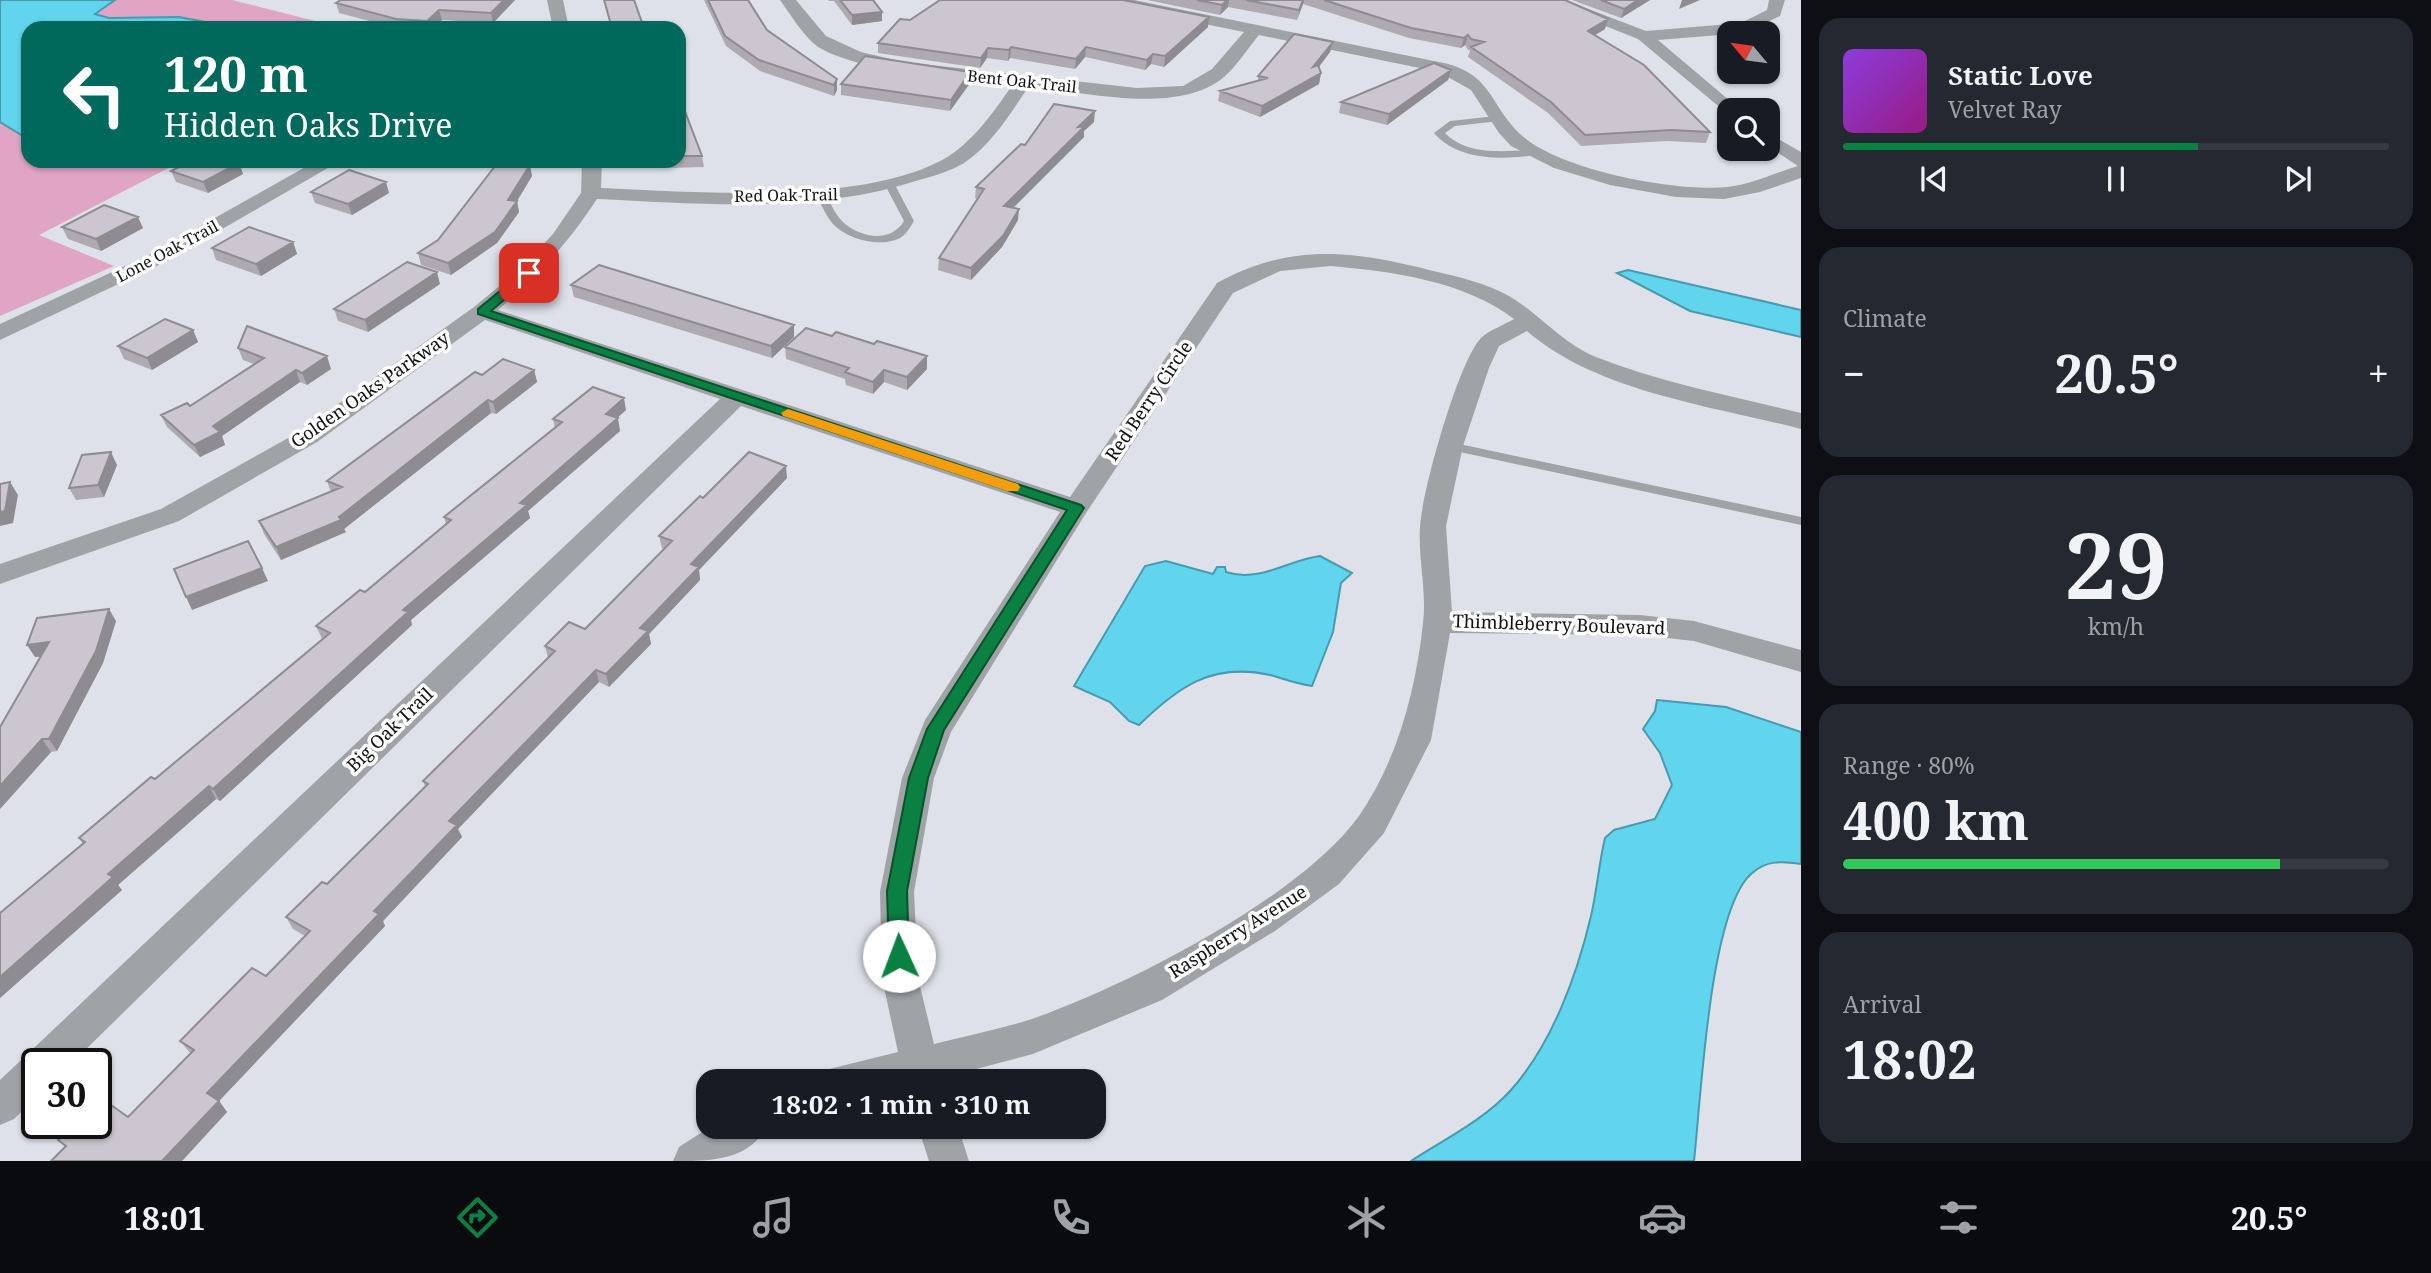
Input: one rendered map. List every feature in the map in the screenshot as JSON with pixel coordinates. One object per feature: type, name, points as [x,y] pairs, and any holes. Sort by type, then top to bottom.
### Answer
[{"type":"street","points":[[555,0],[560,21]]},
{"type":"street","name":"Bent Oak Trail","points":[[788,0],[820,40],[856,56],[904,67],[1137,93],[1187,91],[1218,73],[1255,29]]},
{"type":"street","points":[[1111,0],[1444,68],[1476,85],[1496,119],[1533,153],[1586,172],[1663,190],[1723,193],[1801,171]]},
{"type":"street","points":[[1548,0],[1599,16],[1644,36],[1717,99]]},
{"type":"street","points":[[1644,36],[1744,28],[1774,13],[1777,0]]},
{"type":"street","name":"Red Oak Trail","points":[[591,192],[821,196],[890,185],[956,160],[984,138],[1023,82]]},
{"type":"street","points":[[1780,146],[1801,161]]},
{"type":"street","name":"Lone Oak Trail","points":[[0,334],[160,257],[318,168]]},
{"type":"street","points":[[591,192],[592,168]]},
{"type":"street","name":"Golden Oaks Parkway","points":[[0,574],[170,515],[308,437],[482,312],[537,264],[561,238],[591,192]]},
{"type":"street","name":"Red Berry Circle","points":[[921,1069],[900,978],[897,891],[918,778],[936,729],[1076,508],[1225,288],[1247,273],[1295,261],[1338,259],[1371,262],[1486,292],[1506,303],[1582,360],[1645,381],[1801,421]]},
{"type":"street","points":[[482,312],[1076,508]]},
{"type":"street","name":"Raspberry Avenue","points":[[936,1069],[1033,1035],[1149,988],[1263,920],[1327,874],[1372,823],[1415,740],[1431,670],[1438,622],[1433,526],[1450,446],[1477,368],[1490,342],[1528,321]]},
{"type":"street","name":"Big Oak Trail","points":[[61,1048],[737,396]]},
{"type":"street","name":"Thimbleberry Boulevard","points":[[1438,622],[1640,625],[1694,631],[1801,661]]},
{"type":"street","points":[[0,1106],[21,1086]]},
{"type":"street","points":[[693,1161],[727,1139]]},
{"type":"street","points":[[942,1139],[949,1161]]},
{"type":"lane","points":[[1496,119],[1453,123],[1439,133],[1448,146],[1468,150],[1533,153]]},
{"type":"lane","points":[[821,196],[838,223],[852,233],[869,239],[887,239],[906,227],[909,220],[890,185]]},
{"type":"lane","points":[[1450,446],[1801,521]]},
{"type":"shaded area","points":[[0,0],[232,0],[315,21],[21,21],[21,168],[168,168],[39,235],[114,266],[0,316]]},
{"type":"water","points":[[0,0],[115,0],[95,14],[109,18],[179,17],[200,21],[21,21],[21,135],[0,122]]},
{"type":"water","points":[[1628,270],[1801,310],[1801,337],[1690,311],[1617,273]]},
{"type":"water","points":[[1320,556],[1352,573],[1341,583],[1333,632],[1312,686],[1249,672],[1213,675],[1182,689],[1139,725],[1129,721],[1110,702],[1074,686],[1145,566],[1166,561],[1213,574],[1217,567],[1225,567],[1226,572],[1251,575]]},
{"type":"water","points":[[1657,700],[1726,707],[1801,732],[1801,864],[1774,863],[1757,869],[1737,895],[1725,926],[1709,1009],[1694,1161],[1411,1161],[1476,1120],[1500,1101],[1526,1072],[1551,1030],[1585,939],[1605,838],[1614,830],[1655,819],[1672,785],[1660,753],[1643,729],[1655,711]]},
{"type":"building","points":[[341,0],[504,0],[491,13],[439,10],[427,21],[396,19],[336,3]]},
{"type":"building","points":[[604,0],[634,0],[642,21],[610,21]]},
{"type":"building","points":[[708,0],[748,0],[767,30],[837,79],[834,85],[759,60],[725,36]]},
{"type":"building","points":[[840,0],[873,0],[882,12],[852,15]]},
{"type":"building","points":[[940,0],[1123,0],[1209,17],[1165,56],[1153,54],[1147,60],[1086,47],[1076,59],[1011,47],[1009,50],[988,48],[981,58],[878,43],[900,19],[910,20]]},
{"type":"building","points":[[1197,0],[1227,0],[1222,5]]},
{"type":"building","points":[[1246,0],[1303,0],[1299,10]]},
{"type":"building","points":[[1324,0],[1565,0],[1608,19],[1588,31],[1644,65],[1710,132],[1672,130],[1585,135],[1551,102],[1471,47],[1484,42],[1471,39],[1468,35],[1464,38],[1411,28]]},
{"type":"building","points":[[1601,0],[1638,0],[1624,9]]},
{"type":"building","points":[[1294,34],[1333,42],[1313,67],[1318,65],[1321,73],[1262,106],[1220,91],[1268,78],[1258,76]]},
{"type":"building","points":[[865,56],[970,72],[951,100],[841,84]]},
{"type":"building","points":[[1434,63],[1451,70],[1389,114],[1341,102]]},
{"type":"building","points":[[1054,104],[1095,111],[1078,127],[1085,126],[1004,206],[1019,209],[1003,236],[971,268],[939,258],[984,189],[976,187],[1021,144],[1025,145]]},
{"type":"building","points":[[686,114],[702,156],[686,156]]},
{"type":"building","points":[[177,168],[230,168],[203,182],[171,171]]},
{"type":"building","points":[[494,168],[528,168],[508,200],[517,201],[495,232],[448,263],[418,253],[438,240]]},
{"type":"building","points":[[349,170],[386,182],[348,204],[311,192]]},
{"type":"building","points":[[104,205],[138,217],[96,239],[62,227]]},
{"type":"building","points":[[249,227],[293,242],[256,264],[212,248]]},
{"type":"building","points":[[407,262],[437,272],[365,320],[334,309]]},
{"type":"building","points":[[599,265],[794,325],[771,346],[571,285]]},
{"type":"building","points":[[165,319],[193,330],[147,358],[118,346]]},
{"type":"building","points":[[247,326],[327,356],[302,373],[296,370],[213,426],[220,432],[194,445],[161,415],[187,403],[190,406],[264,358],[238,348]]},
{"type":"building","points":[[806,328],[832,336],[836,332],[874,344],[877,341],[927,356],[907,377],[884,370],[873,382],[845,372],[849,368],[785,347]]},
{"type":"building","points":[[503,359],[534,370],[493,402],[488,400],[339,517],[341,520],[276,547],[259,521],[342,487],[327,481],[475,372],[482,375]]},
{"type":"building","points":[[593,387],[624,398],[606,414],[618,418],[520,503],[527,505],[403,610],[408,612],[213,789],[209,786],[108,874],[113,877],[0,977],[0,913],[85,842],[79,838],[151,777],[155,779],[330,633],[316,626],[360,590],[365,592],[451,520],[444,517],[562,422],[553,419]]},
{"type":"building","points":[[111,452],[98,485],[69,488],[82,455]]},
{"type":"building","points":[[749,452],[786,466],[691,564],[699,567],[640,628],[648,631],[606,674],[596,670],[449,821],[457,825],[374,911],[379,914],[207,1093],[219,1101],[162,1161],[51,1161],[66,1146],[59,1139],[112,1139],[112,1106],[128,1117],[194,1050],[180,1041],[252,968],[266,976],[310,931],[286,917],[322,882],[327,884],[428,784],[423,781],[555,651],[545,646],[569,622],[585,629],[672,541],[659,536],[700,496],[703,498]]},
{"type":"building","points":[[10,482],[5,511],[0,512],[0,484]]},
{"type":"building","points":[[248,541],[262,568],[186,597],[174,569]]},
{"type":"building","points":[[109,609],[96,651],[49,739],[42,739],[0,786],[0,727],[49,642],[27,645],[37,618]]},
{"type":"slow traffic","points":[[788,413],[1012,487]]},
{"type":"route","points":[[529,273],[482,312],[1076,508],[936,729],[918,778],[897,891],[899,956]]}]
